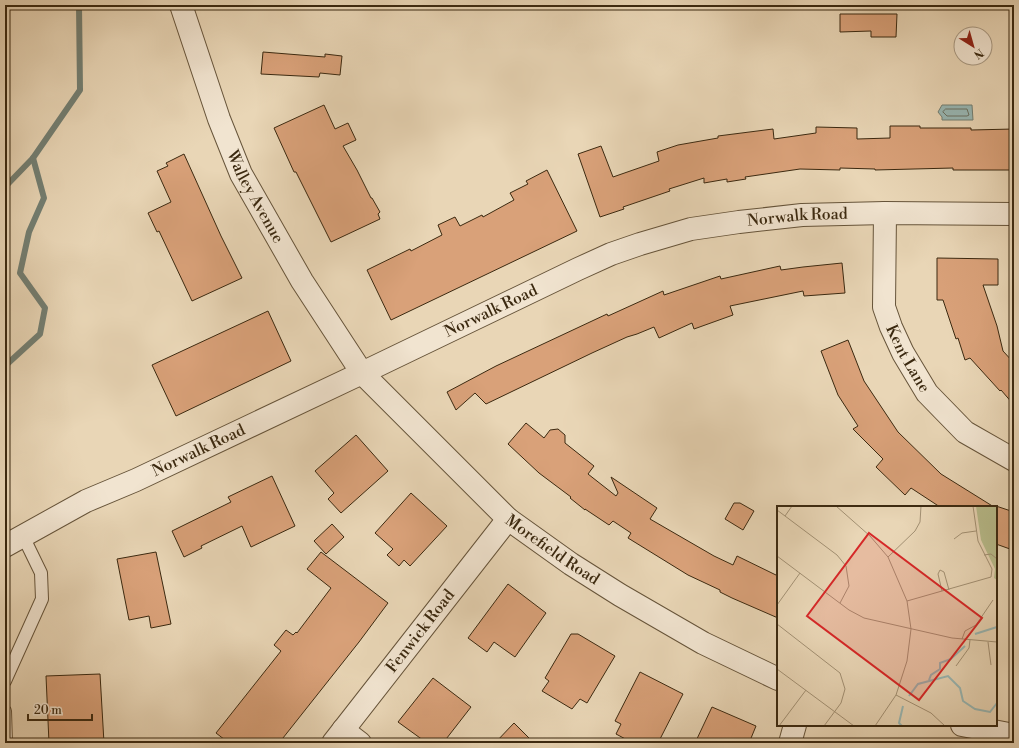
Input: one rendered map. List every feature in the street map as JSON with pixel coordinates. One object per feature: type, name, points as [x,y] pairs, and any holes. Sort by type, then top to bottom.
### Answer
[{"type":"street","name":"Walley Avenue","points":[[181,5],[219,119],[241,174],[302,281],[362,373]]},
{"type":"street","name":"Kent Lane","points":[[885,214],[884,307],[891,328],[903,353],[927,393],[965,432],[1014,460]]},
{"type":"street","name":"Norwalk Road","points":[[14,541],[86,501],[136,480],[578,269],[611,254],[640,244],[691,230],[739,222],[802,215],[1014,214]]},
{"type":"street","name":"Morefield Road","points":[[362,373],[508,519],[571,564],[620,595],[703,643],[777,679]]},
{"type":"street","name":"Fenwick Road","points":[[345,739],[508,519]]},
{"type":"street","points":[[790,743],[795,726]]},
{"type":"street","points":[[967,726],[1014,735]]},
{"type":"lane","points":[[5,681],[42,599],[41,573],[14,541]]},
{"type":"lane","points":[[5,711],[6,743]]},
{"type":"water","points":[[942,105],[972,105],[973,120],[942,120],[942,117],[938,112]]},
{"type":"building","points":[[840,14],[897,14],[896,37],[871,37],[871,31],[840,32]]},
{"type":"building","points":[[263,52],[325,57],[325,54],[342,56],[340,75],[320,73],[319,77],[261,74]]},
{"type":"building","points":[[324,105],[335,129],[348,123],[356,140],[343,146],[380,212],[378,214],[380,219],[331,242],[296,172],[294,172],[274,128]]},
{"type":"building","points":[[890,126],[920,126],[920,128],[971,128],[971,130],[1014,129],[1014,170],[953,170],[953,168],[875,170],[840,168],[840,170],[800,169],[745,177],[746,179],[727,182],[727,179],[704,183],[704,178],[669,189],[670,191],[623,207],[624,209],[600,217],[578,154],[601,146],[613,177],[659,161],[657,152],[678,145],[718,138],[718,136],[773,129],[774,139],[816,133],[816,127],[857,128],[857,139],[890,138]]},
{"type":"building","points":[[184,154],[221,236],[242,278],[192,301],[159,231],[157,232],[148,213],[171,202],[157,171],[168,166],[166,163]]},
{"type":"building","points":[[547,170],[577,231],[391,320],[367,270],[410,249],[411,251],[442,235],[438,225],[455,217],[460,226],[482,215],[483,217],[514,200],[510,193],[528,184],[526,181]]},
{"type":"building","points":[[937,258],[998,259],[998,285],[983,285],[997,326],[1003,351],[1014,363],[1014,405],[970,358],[965,360],[958,338],[956,339],[943,300],[937,300]]},
{"type":"building","points":[[842,263],[845,293],[804,296],[803,291],[730,306],[733,315],[694,329],[692,323],[659,338],[654,327],[627,337],[592,353],[486,404],[475,393],[456,410],[447,392],[496,366],[607,314],[608,316],[663,291],[664,295],[720,276],[721,279],[780,266],[781,270]]},
{"type":"building","points":[[268,311],[291,361],[176,416],[152,365]]},
{"type":"building","points":[[848,340],[864,381],[898,432],[941,474],[992,506],[938,506],[911,488],[905,495],[876,467],[883,459],[853,429],[858,426],[838,395],[821,351]]},
{"type":"building","points":[[526,423],[544,438],[550,430],[558,429],[565,435],[565,443],[594,466],[588,474],[616,496],[618,493],[611,477],[657,508],[650,519],[714,556],[733,565],[737,556],[777,576],[777,618],[732,598],[720,592],[720,590],[688,575],[628,538],[631,533],[613,521],[609,525],[585,510],[570,498],[571,497],[539,473],[508,444]]},
{"type":"building","points":[[356,435],[388,471],[341,513],[328,499],[334,493],[315,471]]},
{"type":"building","points":[[272,476],[295,526],[251,547],[242,526],[201,546],[202,548],[184,557],[172,531],[231,502],[228,497]]},
{"type":"building","points":[[411,493],[447,526],[410,566],[404,560],[399,566],[387,555],[393,549],[375,533]]},
{"type":"building","points":[[734,503],[740,503],[754,511],[743,530],[725,519]]},
{"type":"building","points":[[997,506],[1014,512],[1014,539],[1010,549],[997,544]]},
{"type":"building","points":[[332,524],[344,537],[326,554],[314,541]]},
{"type":"building","points":[[156,552],[171,624],[151,628],[149,616],[129,620],[117,559]]},
{"type":"building","points":[[321,552],[388,603],[279,743],[229,743],[216,733],[281,651],[274,645],[286,630],[293,635],[296,632],[297,633],[331,588],[307,569]]},
{"type":"building","points":[[508,584],[546,613],[515,657],[494,642],[487,652],[468,638]]},
{"type":"building","points":[[571,634],[578,634],[615,656],[587,703],[580,699],[572,709],[542,691],[549,681],[545,678]]},
{"type":"building","points":[[640,672],[683,694],[658,743],[633,743],[616,734],[621,724],[615,721]]},
{"type":"building","points":[[100,674],[104,743],[49,743],[46,676]]},
{"type":"building","points":[[433,678],[471,707],[443,743],[427,743],[398,722]]},
{"type":"building","points":[[712,707],[756,726],[749,743],[695,743]]},
{"type":"building","points":[[514,723],[534,743],[495,743]]},
{"type":"waterway","points":[[5,187],[33,158],[80,90],[79,5]]},
{"type":"waterway","points":[[5,366],[40,334],[45,308],[20,273],[29,232],[44,198],[33,158]]}]
